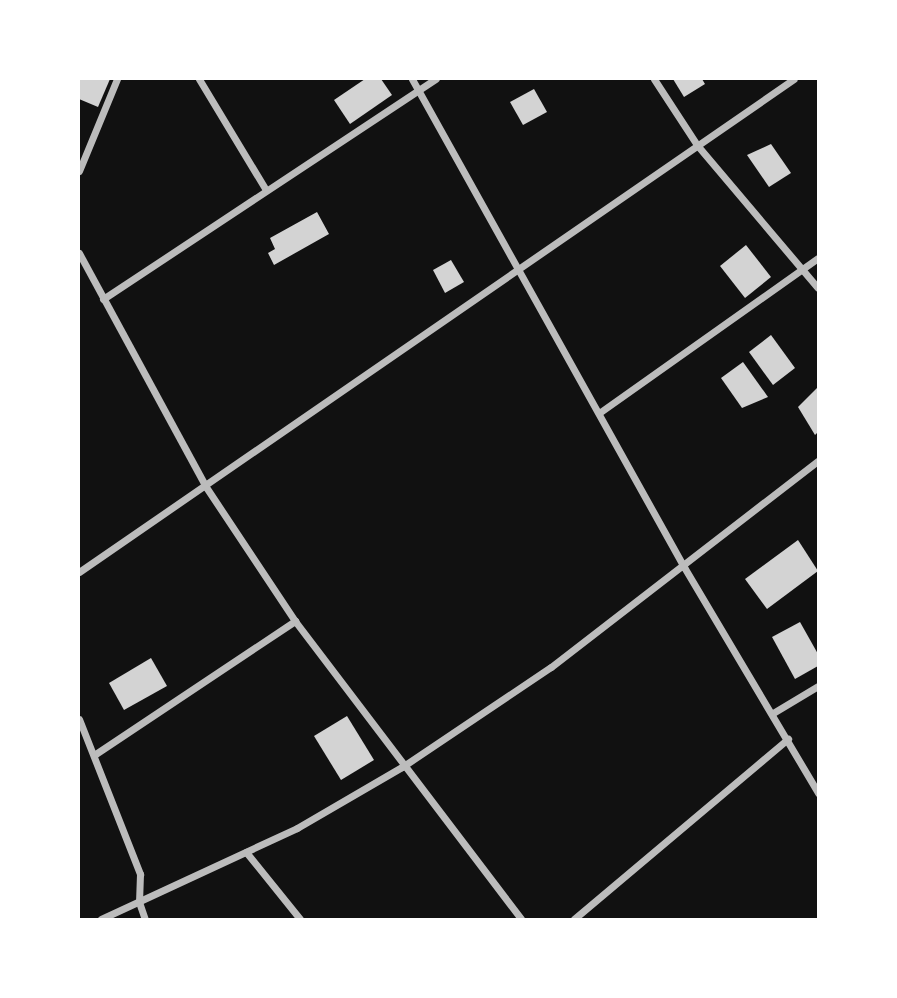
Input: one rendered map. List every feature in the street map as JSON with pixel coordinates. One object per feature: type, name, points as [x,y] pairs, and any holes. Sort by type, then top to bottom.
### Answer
[{"type":"street","points":[[79,171],[117,79]]},
{"type":"street","points":[[198,79],[266,190]]},
{"type":"street","points":[[412,79],[521,268],[684,567],[773,712],[818,793]]},
{"type":"street","points":[[103,299],[436,79]]},
{"type":"street","points":[[654,79],[696,145],[818,288]]},
{"type":"street","points":[[79,572],[206,487],[794,79]]},
{"type":"street","points":[[79,253],[206,487],[295,621],[402,766],[521,919]]},
{"type":"street","points":[[599,413],[818,258]]},
{"type":"street","points":[[101,919],[246,852],[402,766],[551,667],[818,461]]},
{"type":"street","points":[[94,755],[295,621]]},
{"type":"street","points":[[773,712],[818,686]]},
{"type":"street","points":[[79,719],[140,874],[139,902],[145,919]]},
{"type":"street","points":[[574,919],[788,738]]},
{"type":"street","points":[[246,852],[300,919]]},
{"type":"building","points":[[79,79],[110,79],[98,107],[79,99]]},
{"type":"building","points":[[365,79],[381,79],[392,95],[350,124],[334,100]]},
{"type":"building","points":[[673,79],[702,79],[705,84],[684,97]]},
{"type":"building","points":[[534,89],[547,112],[523,125],[510,102]]},
{"type":"building","points":[[771,144],[791,173],[769,187],[747,155]]},
{"type":"building","points":[[317,212],[329,234],[274,265],[268,253],[275,249],[270,238]]},
{"type":"building","points":[[746,245],[771,277],[745,298],[720,266]]},
{"type":"building","points":[[451,260],[464,282],[445,293],[433,270]]},
{"type":"building","points":[[771,335],[795,368],[773,385],[749,352]]},
{"type":"building","points":[[743,362],[768,397],[742,408],[721,378]]},
{"type":"building","points":[[818,387],[818,432],[815,435],[798,407]]},
{"type":"building","points":[[798,540],[818,571],[767,609],[745,579]]},
{"type":"building","points":[[800,622],[818,654],[818,666],[795,679],[772,637]]},
{"type":"building","points":[[151,658],[167,686],[124,710],[109,683]]},
{"type":"building","points":[[347,716],[374,760],[341,780],[314,736]]}]
